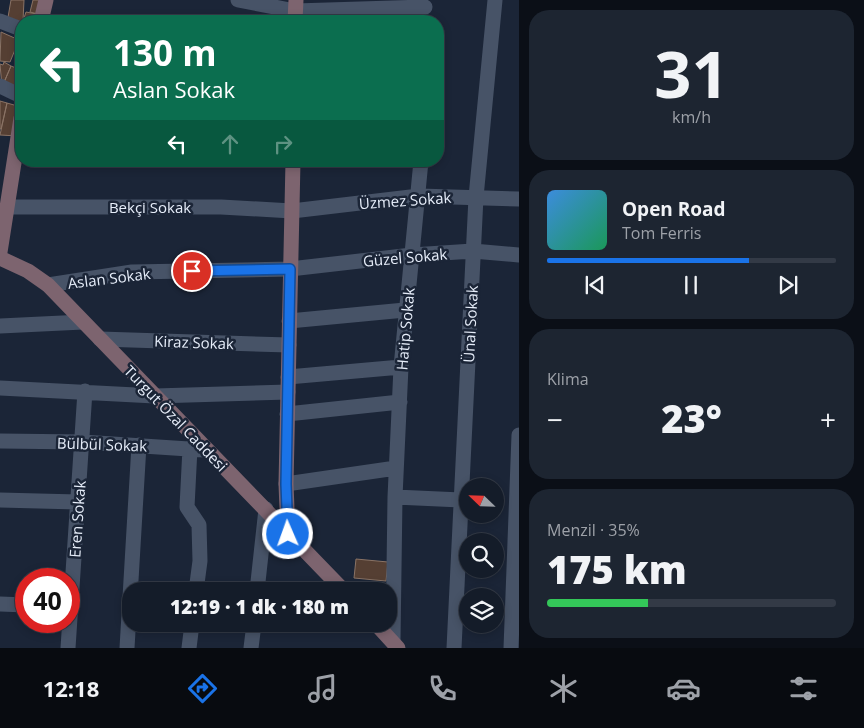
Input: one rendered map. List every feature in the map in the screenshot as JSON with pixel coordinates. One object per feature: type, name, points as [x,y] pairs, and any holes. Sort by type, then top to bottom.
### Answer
[{"type":"street","points":[[42,15],[46,0]]},
{"type":"street","points":[[238,0],[295,11],[425,9]]},
{"type":"street","name":"Ünal Sokak","points":[[462,478],[476,197],[495,0]]},
{"type":"street","points":[[0,21],[15,27]]},
{"type":"street","points":[[0,86],[15,93]]},
{"type":"street","points":[[0,252],[15,159]]},
{"type":"street","points":[[288,534],[286,484],[293,167]]},
{"type":"street","name":"Hatip Sokak","points":[[395,645],[395,497],[401,367],[405,310],[419,196],[421,167]]},
{"type":"street","name":"Üzmez Sokak","points":[[292,211],[419,196],[519,200]]},
{"type":"street","name":"Bekçi Sokak","points":[[8,207],[221,207],[292,211]]},
{"type":"street","name":"Güzel Sokak","points":[[290,269],[412,255],[473,251],[519,255]]},
{"type":"street","name":"Turgut Özal Caddesi","points":[[0,258],[28,271],[48,285],[155,396],[197,449],[266,509],[335,582]]},
{"type":"street","name":"Aslan Sokak","points":[[48,285],[132,272],[290,269]]},
{"type":"street","points":[[289,320],[405,310]]},
{"type":"street","points":[[0,326],[83,322]]},
{"type":"street","name":"Kiraz Sokak","points":[[100,339],[289,345]]},
{"type":"street","points":[[0,388],[155,396],[288,384],[401,367]]},
{"type":"street","name":"Eren Sokak","points":[[73,568],[86,391]]},
{"type":"street","points":[[287,414],[400,402]]},
{"type":"street","points":[[511,648],[519,435]]},
{"type":"street","name":"Bülbül Sokak","points":[[0,441],[82,442],[197,449]]},
{"type":"street","points":[[128,648],[139,445]]},
{"type":"street","points":[[197,449],[187,507],[199,524],[200,561],[197,582]]},
{"type":"street","points":[[286,484],[396,468]]},
{"type":"street","points":[[395,497],[459,500]]},
{"type":"street","points":[[0,500],[78,502]]},
{"type":"street","points":[[258,582],[266,509]]},
{"type":"street","name":"Ünal Sokak","points":[[454,648],[460,523]]},
{"type":"street","points":[[0,604],[15,605]]},
{"type":"street","points":[[189,648],[191,632]]},
{"type":"street","points":[[251,648],[253,632]]},
{"type":"street","points":[[383,632],[395,645]]},
{"type":"street","name":"Eren Sokak","points":[[68,648],[69,633]]},
{"type":"building","points":[[11,0],[24,0],[23,15],[15,15],[15,22],[7,23]]},
{"type":"building","points":[[33,0],[47,0],[42,15],[30,12]]},
{"type":"building","points":[[26,12],[42,15],[25,15]]},
{"type":"building","points":[[1,32],[15,38],[15,50],[10,62],[0,61]]},
{"type":"building","points":[[4,62],[11,66],[2,87],[0,64],[3,65]]},
{"type":"building","points":[[11,66],[15,68],[15,93],[2,87]]},
{"type":"building","points":[[0,101],[7,103],[1,129],[0,129]]},
{"type":"building","points":[[7,103],[15,105],[15,136],[0,135]]},
{"type":"building","points":[[356,559],[388,562],[386,581],[354,578]]},
{"type":"route","points":[[192,271],[290,269],[286,484],[288,534]]}]
